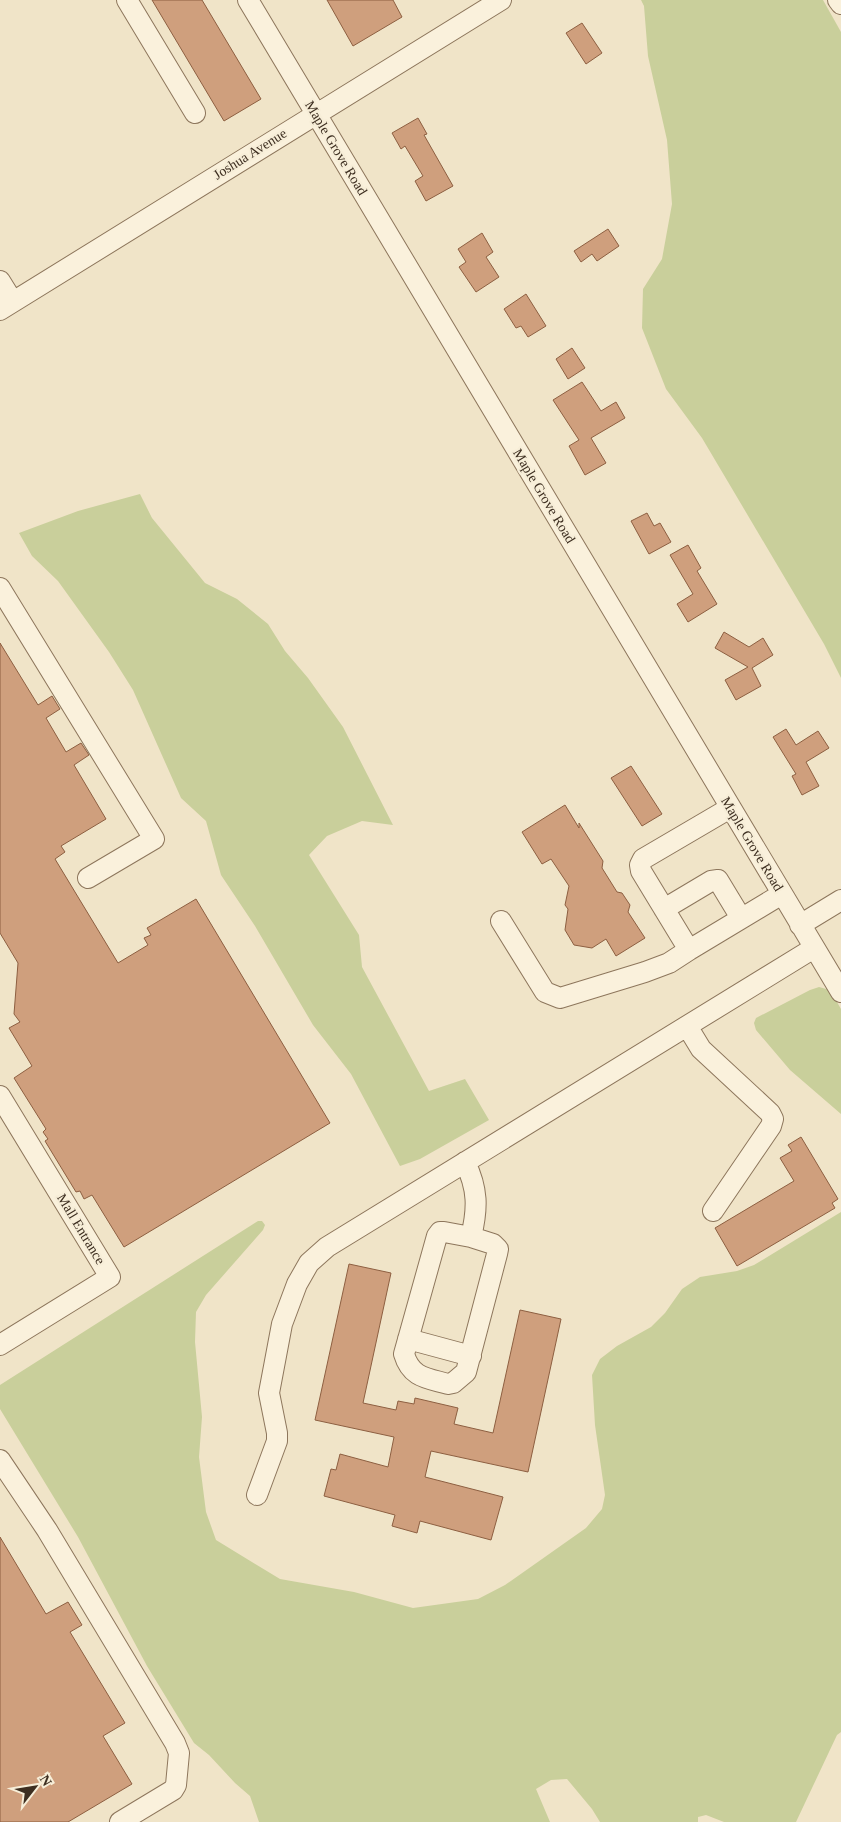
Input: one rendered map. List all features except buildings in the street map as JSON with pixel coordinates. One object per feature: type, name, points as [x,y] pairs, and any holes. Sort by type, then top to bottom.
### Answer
[{"type":"street","points":[[126,0],[194,113]]},
{"type":"street","name":"Maple Grove Road","points":[[248,0],[841,992]]},
{"type":"street","name":"Joshua Avenue","points":[[6,306],[501,0]]},
{"type":"street","points":[[838,0],[841,4]]},
{"type":"street","points":[[0,282],[6,306]]},
{"type":"street","points":[[0,588],[154,839],[88,878]]},
{"type":"street","points":[[689,950],[641,871],[640,865],[642,859],[730,808]]},
{"type":"street","points":[[664,909],[711,880],[718,880],[741,918]]},
{"type":"street","points":[[501,921],[545,992],[560,998],[645,972],[669,962],[782,894]]},
{"type":"street","points":[[800,925],[841,900]]},
{"type":"street","points":[[257,1495],[277,1441],[269,1393],[282,1324],[297,1284],[309,1263],[327,1247],[814,948]]},
{"type":"street","points":[[687,1026],[701,1049],[770,1113],[773,1119],[771,1126],[713,1211]]},
{"type":"street","name":"Mall Entrance","points":[[0,1096],[110,1277],[0,1345]]},
{"type":"street","points":[[465,1162],[472,1176],[476,1192],[476,1210],[471,1237]]},
{"type":"street","points":[[440,1232],[444,1232],[471,1237],[493,1244],[498,1249],[498,1254],[466,1372],[454,1383],[448,1384],[415,1373],[410,1368],[404,1354],[437,1236],[440,1232]]},
{"type":"street","points":[[408,1339],[471,1356]]},
{"type":"street","points":[[0,1460],[47,1530],[175,1743],[179,1753],[176,1786],[173,1790],[120,1822]]},
{"type":"green space","points":[[641,0],[823,0],[841,32],[841,678],[824,644],[702,438],[666,389],[642,328],[643,289],[662,259],[672,204],[667,140],[648,56],[644,6]]},
{"type":"green space","points":[[140,494],[152,518],[205,583],[237,599],[268,624],[285,651],[308,678],[343,727],[393,825],[362,821],[327,836],[309,855],[359,935],[362,967],[429,1091],[465,1079],[489,1120],[420,1159],[400,1166],[351,1074],[313,1025],[255,926],[221,875],[206,821],[181,798],[133,690],[109,652],[58,581],[32,556],[19,533],[78,511]]},
{"type":"green space","points":[[819,987],[830,990],[841,1009],[841,1114],[790,1070],[756,1030],[754,1023],[756,1018]]},
{"type":"green space","points":[[841,1212],[841,1732],[837,1735],[796,1822],[724,1822],[706,1815],[698,1817],[698,1822],[600,1822],[592,1809],[567,1779],[551,1780],[536,1789],[550,1822],[259,1822],[250,1796],[209,1755],[194,1743],[147,1666],[78,1537],[0,1409],[0,1385],[258,1221],[262,1221],[265,1225],[263,1230],[206,1295],[196,1312],[195,1342],[202,1417],[199,1457],[206,1512],[216,1540],[280,1579],[354,1592],[413,1608],[478,1599],[505,1585],[586,1528],[602,1509],[605,1495],[595,1425],[592,1375],[600,1359],[617,1346],[651,1327],[665,1313],[682,1289],[700,1277],[737,1271],[754,1265]]}]
